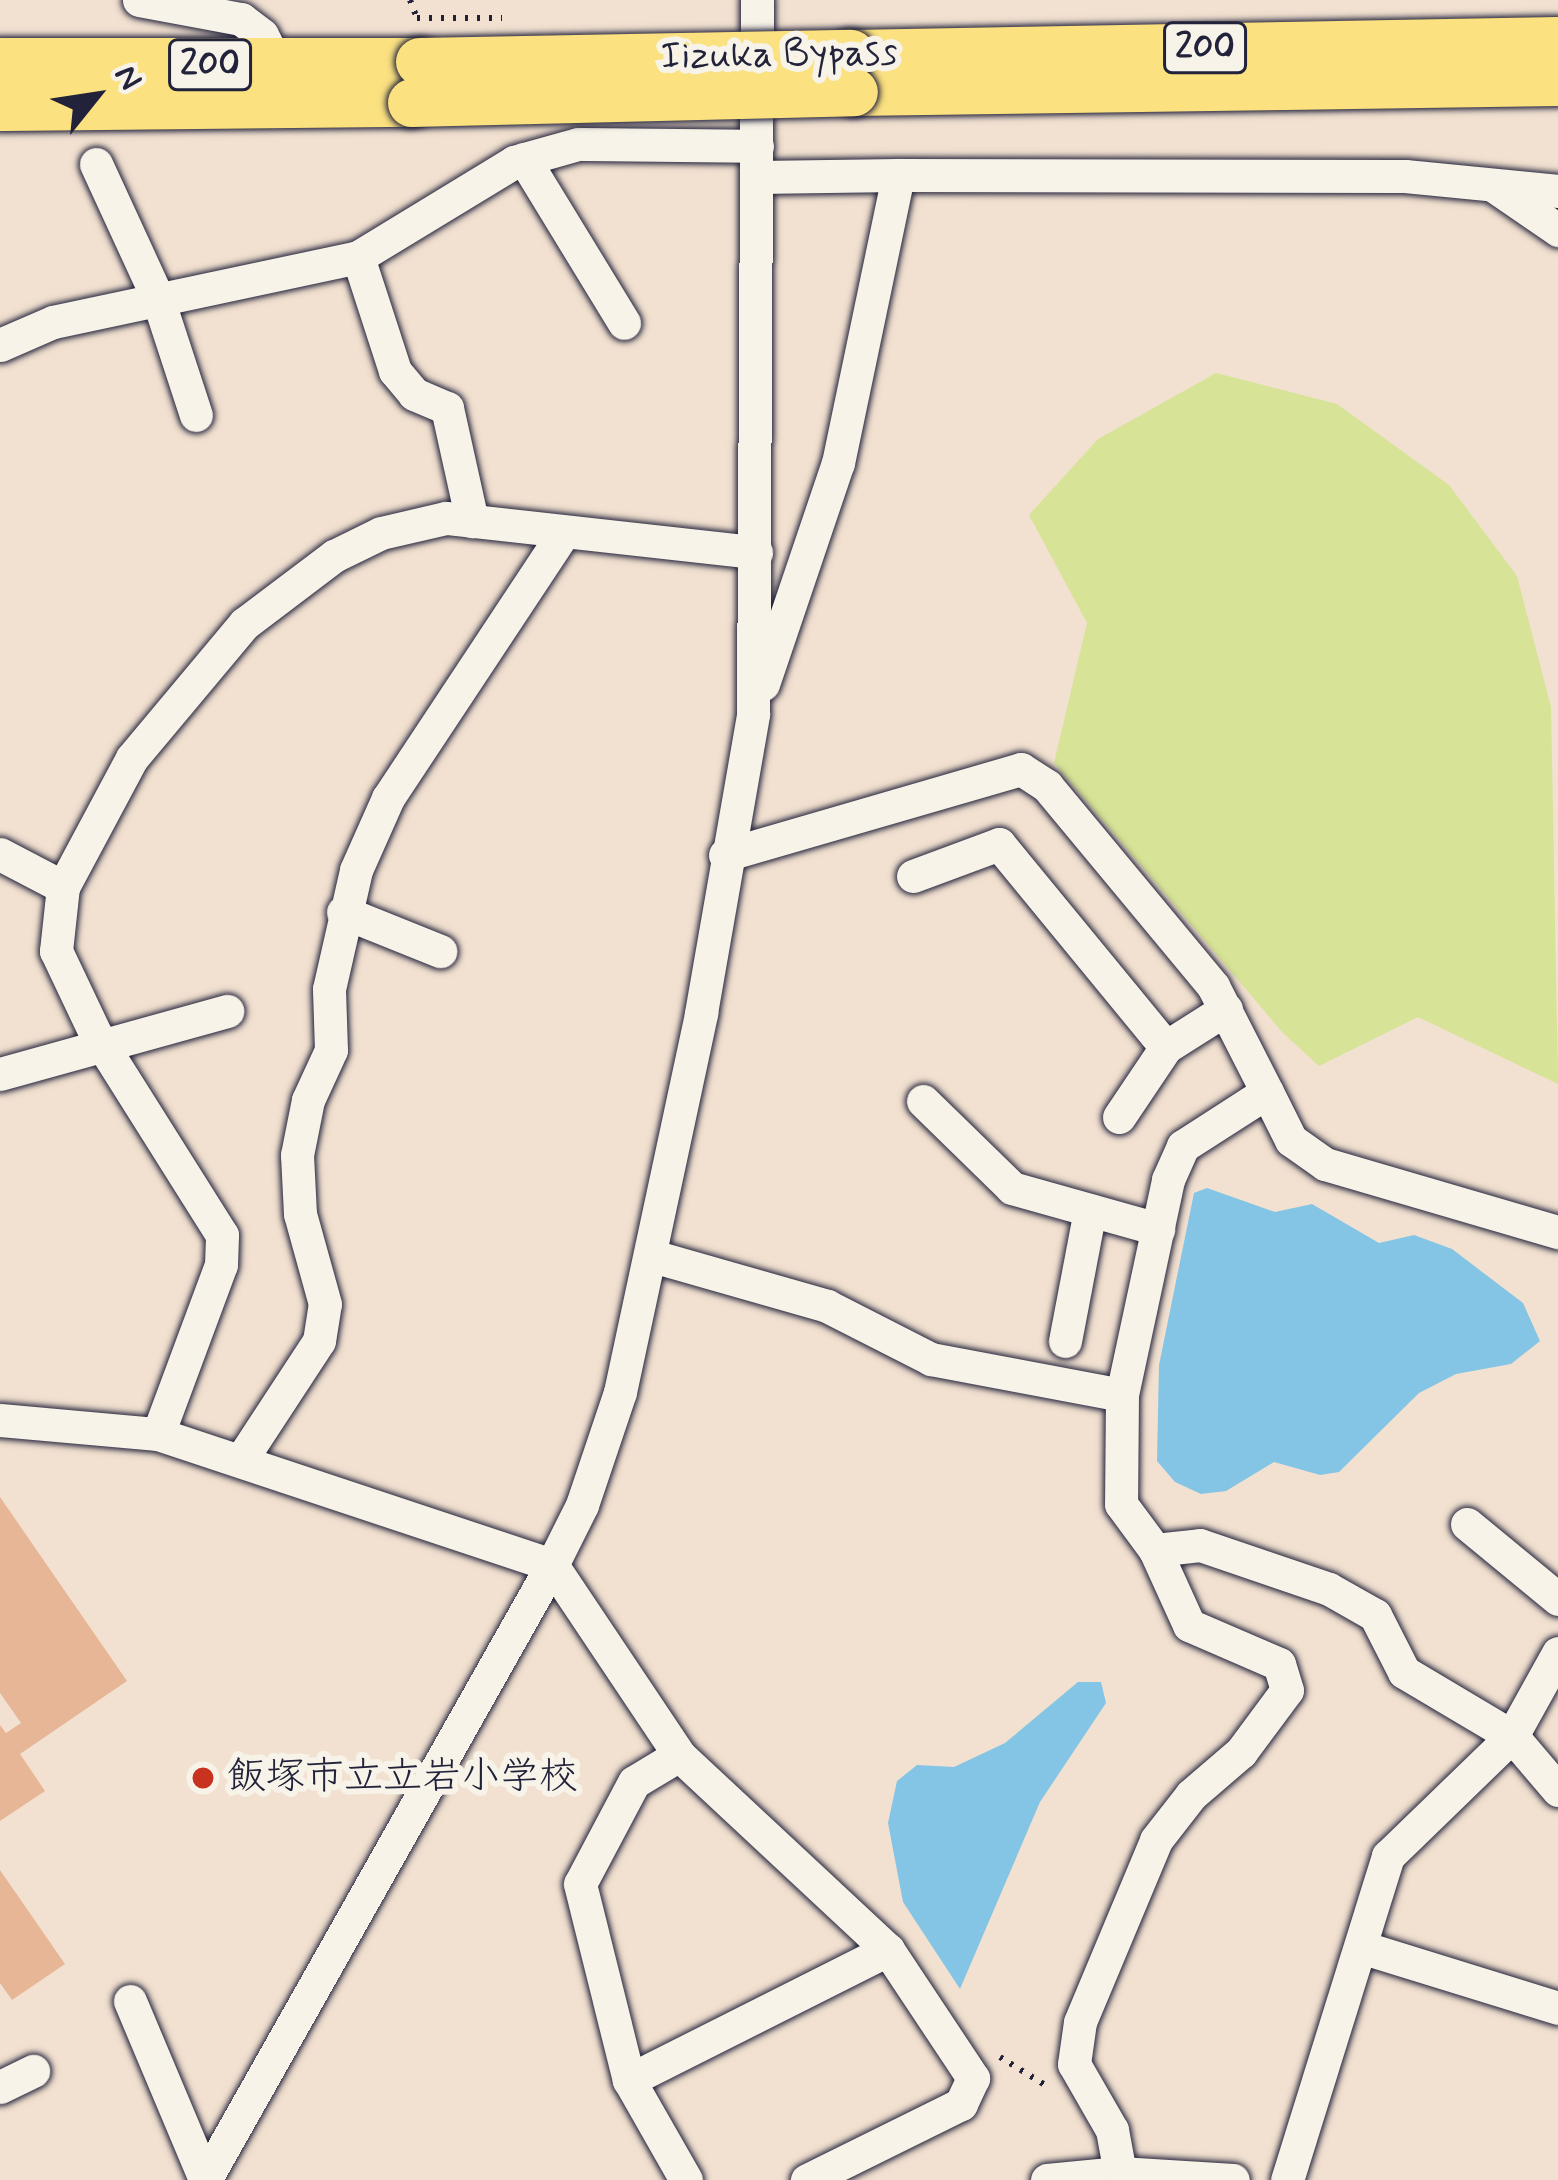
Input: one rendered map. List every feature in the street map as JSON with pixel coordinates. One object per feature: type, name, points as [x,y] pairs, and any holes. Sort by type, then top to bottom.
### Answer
[{"type":"highway","name":"Iizuka Bypass","points":[[853,73],[1558,41]]},
{"type":"highway","name":"200","points":[[4,85],[277,64],[416,82]]},
{"type":"highway","name":"200","points":[[4,85],[853,73],[1558,82]]},
{"type":"street","points":[[139,0],[241,19],[262,35],[277,64]]},
{"type":"street","points":[[753,714],[758,0]]},
{"type":"street","points":[[0,344],[52,322],[358,257],[524,159],[578,144],[898,176],[1405,176],[1558,191]]},
{"type":"street","points":[[524,159],[624,322]]},
{"type":"street","points":[[96,164],[158,299],[196,415]]},
{"type":"street","points":[[205,2179],[582,1505],[620,1392],[652,1256],[753,714],[838,463],[898,176]]},
{"type":"street","points":[[1492,185],[1558,230]]},
{"type":"street","points":[[358,257],[394,371],[414,394],[447,408],[472,521]]},
{"type":"street","points":[[158,1434],[221,1265],[222,1235],[102,1045],[56,951],[63,886],[132,758],[244,624],[334,556],[381,533],[446,518],[756,551]]},
{"type":"street","points":[[241,1460],[319,1340],[325,1304],[300,1214],[297,1155],[308,1100],[331,1050],[329,989],[343,912],[388,798],[564,532]]},
{"type":"street","points":[[724,855],[1021,769],[1047,786],[1226,1009],[1291,1140],[1325,1164],[1558,1232]]},
{"type":"street","points":[[913,876],[999,844],[1166,1047]]},
{"type":"street","points":[[0,854],[63,886]]},
{"type":"street","points":[[343,912],[440,951]]},
{"type":"street","points":[[1119,1118],[1166,1047],[1226,1009]]},
{"type":"street","points":[[0,1074],[227,1012]]},
{"type":"street","points":[[1120,2173],[1099,2105],[1074,2065],[1073,2044],[1156,1840],[1191,1795],[1241,1752],[1287,1690],[1279,1664],[1189,1624],[1155,1550],[1121,1504],[1122,1395],[1158,1228],[1183,1146],[1267,1092]]},
{"type":"street","points":[[923,1101],[1012,1188],[1158,1228]]},
{"type":"street","points":[[1065,1341],[1090,1210]]},
{"type":"street","points":[[652,1256],[827,1306],[931,1359],[1122,1395]]},
{"type":"street","points":[[0,1420],[158,1434],[552,1565],[679,1755],[887,1951],[973,2078],[961,2104],[807,2180]]},
{"type":"street","points":[[1467,1524],[1558,1599]]},
{"type":"street","points":[[1155,1550],[1200,1545],[1329,1588],[1375,1615],[1404,1672],[1512,1736],[1558,1790]]},
{"type":"street","points":[[1287,2180],[1388,1856],[1512,1736],[1558,1653]]},
{"type":"street","points":[[679,1755],[634,1782],[580,1884],[628,2080],[686,2180]]},
{"type":"street","points":[[1360,1947],[1558,2008]]},
{"type":"street","points":[[628,2080],[887,1951]]},
{"type":"street","points":[[130,2001],[205,2179]]},
{"type":"street","points":[[0,2087],[33,2071]]},
{"type":"street","points":[[1047,2180],[1120,2173],[1233,2180]]},
{"type":"path","points":[[410,0],[417,18],[524,18]]},
{"type":"path","points":[[952,2047],[979,2043],[1084,2110],[1099,2105]]},
{"type":"green space","points":[[1216,373],[1337,404],[1449,485],[1517,576],[1551,707],[1558,1084],[1418,1017],[1319,1066],[1283,1033],[1054,763],[1087,623],[1029,515],[1098,439]]},
{"type":"water","points":[[1207,1188],[1275,1212],[1312,1204],[1379,1243],[1414,1235],[1452,1249],[1523,1303],[1540,1341],[1511,1364],[1456,1374],[1419,1393],[1339,1472],[1320,1475],[1274,1462],[1226,1491],[1201,1494],[1175,1482],[1157,1461],[1159,1365],[1194,1193]]},
{"type":"water","points":[[1078,1682],[1101,1682],[1106,1703],[1040,1802],[960,1989],[903,1902],[888,1823],[897,1781],[917,1765],[954,1767],[1005,1743]]},
{"type":"building","points":[[0,1497],[127,1681],[20,1754],[45,1791],[0,1821],[0,1725],[6,1733],[21,1723],[0,1693]]},
{"type":"building","points":[[0,1870],[65,1964],[12,2000],[0,1983]]},
{"type":"place","name":"飯塚市立立岩小学校","points":[[203,1778]]}]
